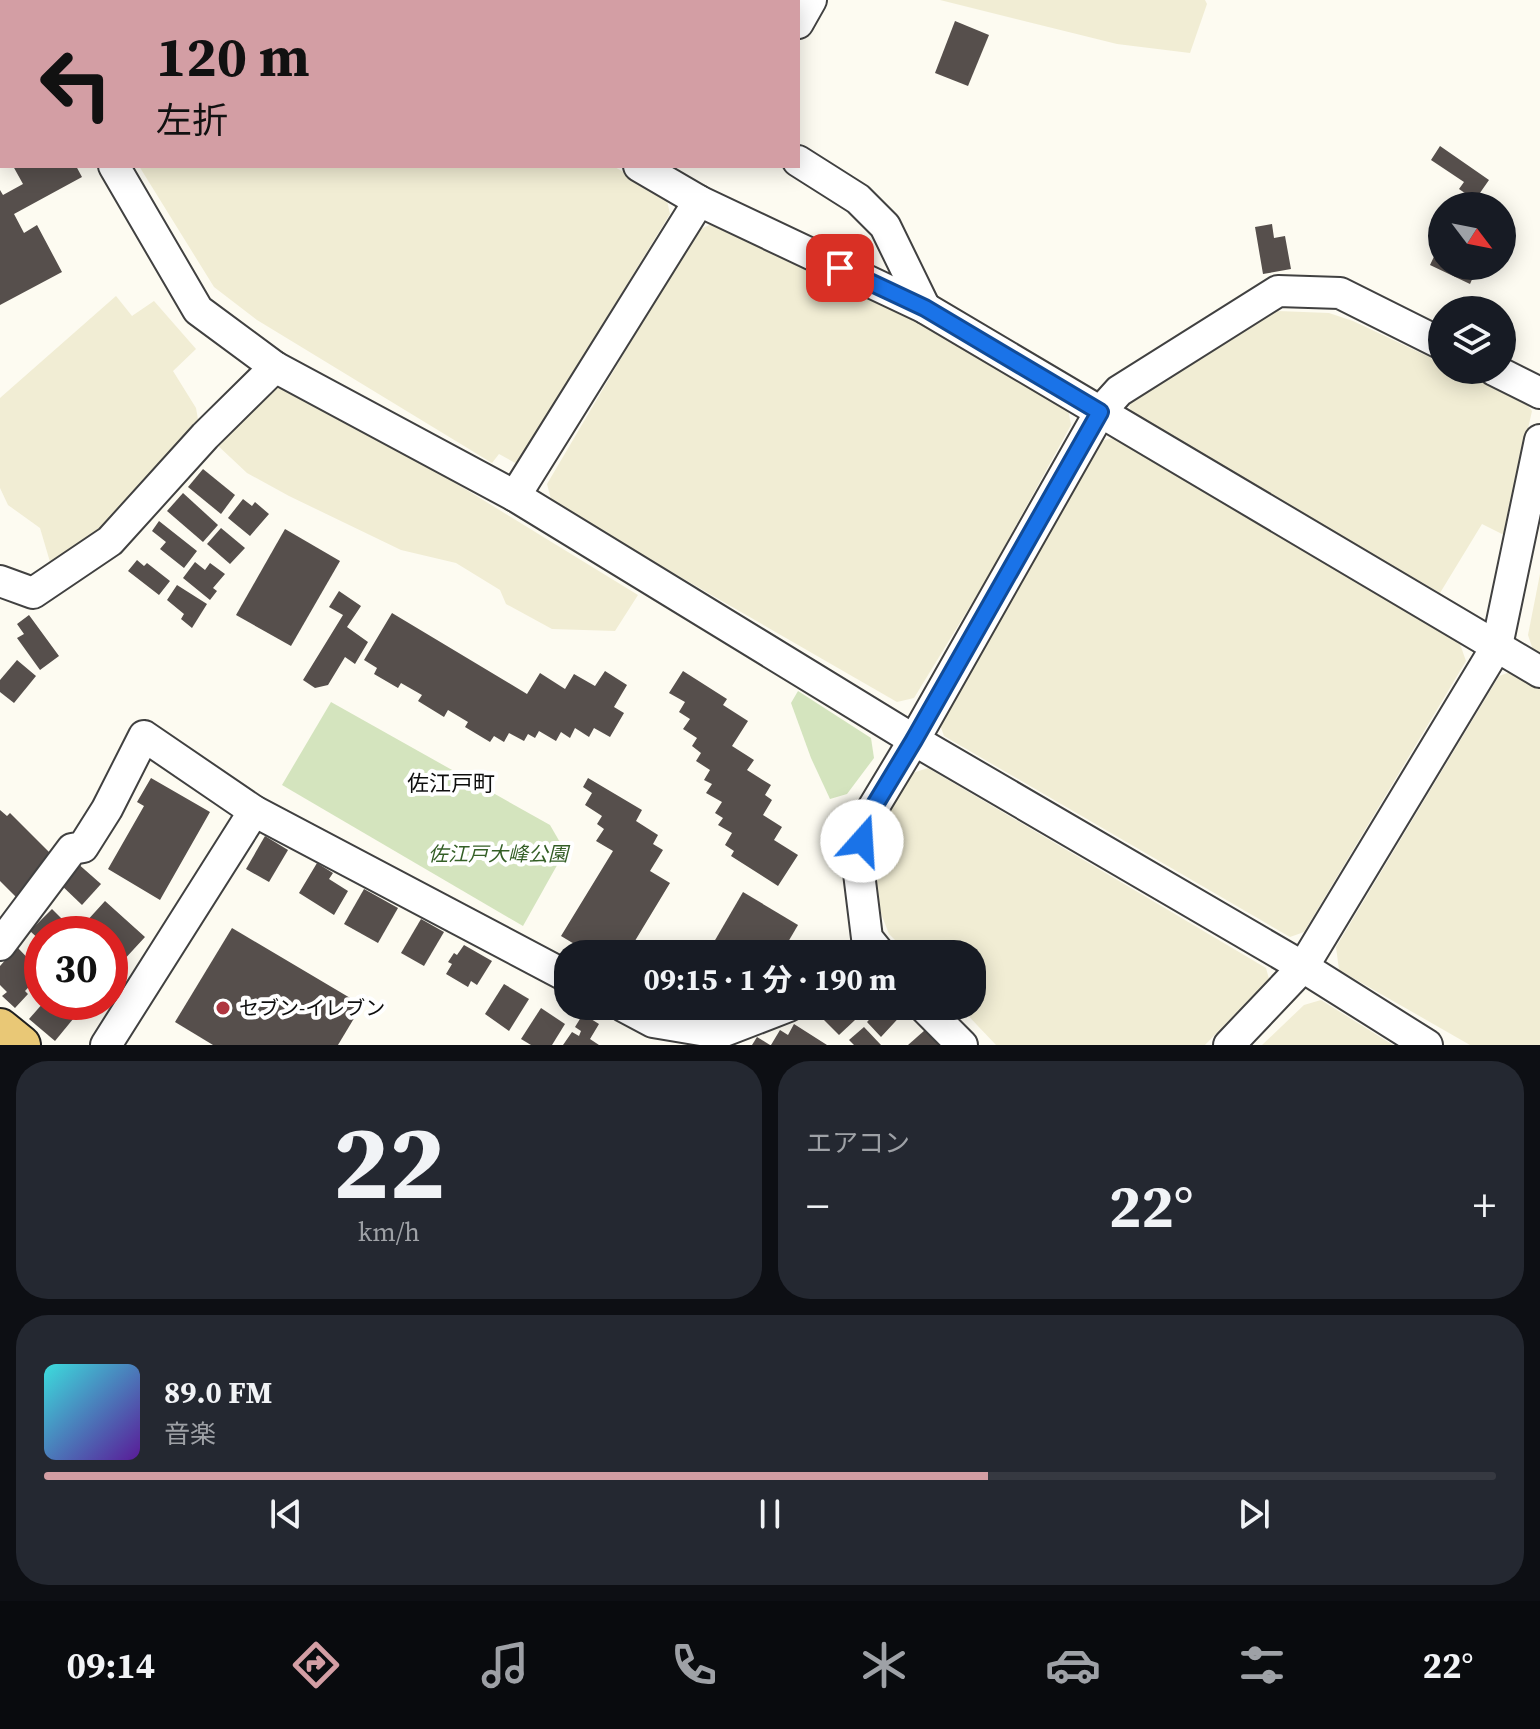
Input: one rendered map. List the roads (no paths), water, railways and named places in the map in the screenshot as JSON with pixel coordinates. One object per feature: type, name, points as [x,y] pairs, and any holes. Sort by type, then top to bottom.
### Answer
[{"type":"main road","points":[[0,1028],[21,1045]]},
{"type":"street","points":[[800,19],[811,0]]},
{"type":"street","points":[[800,162],[858,199],[885,226],[925,308]]},
{"type":"street","points":[[115,168],[198,310],[275,367],[515,496],[914,740],[1303,967],[1427,1045]]},
{"type":"street","points":[[642,168],[699,201],[925,308],[1540,672]]},
{"type":"street","points":[[515,496],[699,201]]},
{"type":"street","points":[[864,940],[858,865],[867,818],[1100,412],[1119,391],[1278,291],[1340,293],[1428,337]]},
{"type":"street","points":[[0,581],[33,593],[110,541],[205,436],[275,367]]},
{"type":"street","points":[[1516,381],[1540,393]]},
{"type":"street","points":[[1229,1045],[1303,967],[1497,646],[1540,440]]},
{"type":"street","points":[[0,945],[72,849],[83,847],[107,809],[144,736],[254,811],[554,970]]},
{"type":"street","points":[[106,1045],[254,811]]},
{"type":"street","points":[[649,1020],[719,1033],[753,1020]]},
{"type":"street","points":[[937,1020],[962,1045]]},
{"type":"place","name":"セブン-イレブン","points":[[223,1008]]},
{"type":"district","name":"佐江戸町","points":[[451,783]]},
{"type":"park label","name":"佐江戸大峰公園","points":[[498,854]]}]
